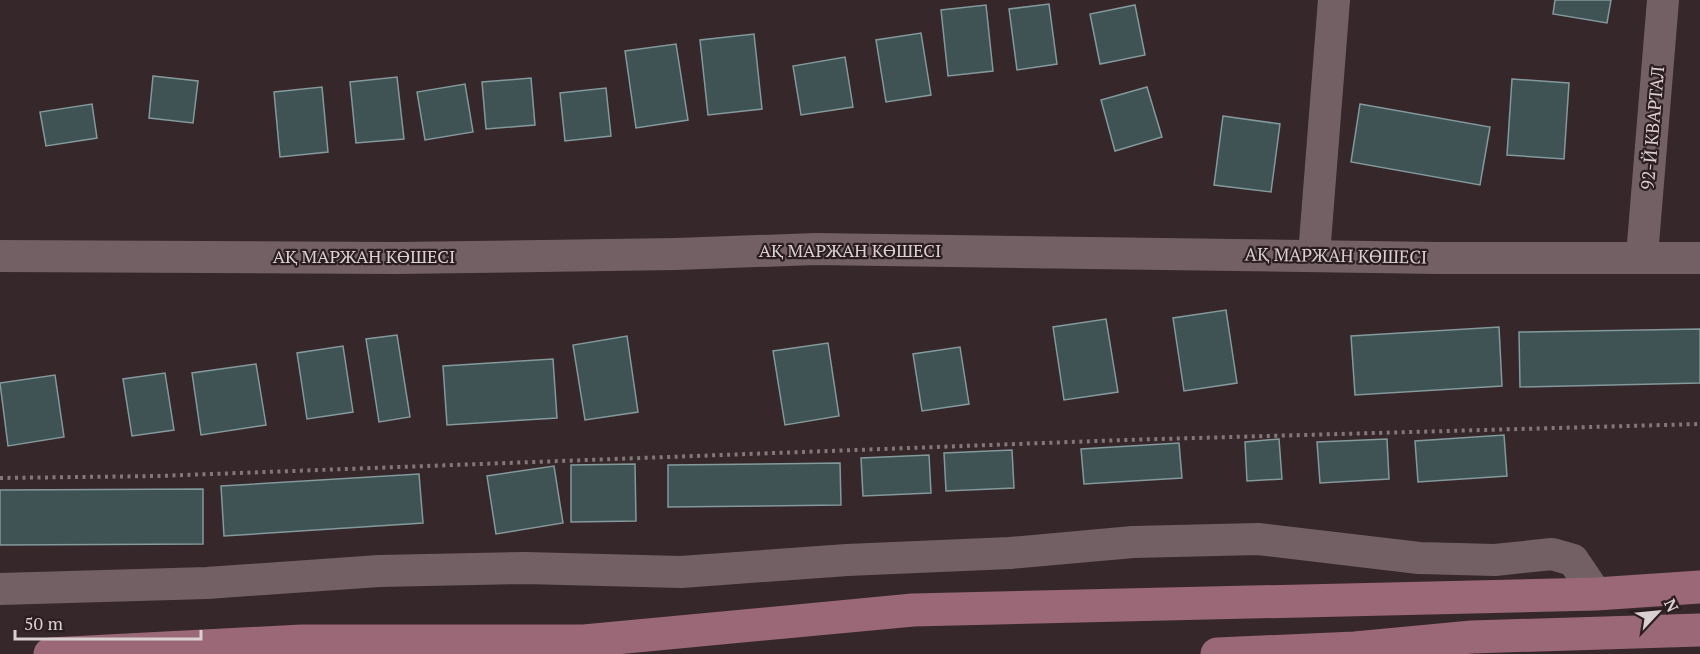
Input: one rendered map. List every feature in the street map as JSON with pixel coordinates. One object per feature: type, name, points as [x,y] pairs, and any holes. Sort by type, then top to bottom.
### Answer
[{"type":"main road","points":[[50,654],[302,641],[584,640],[913,610],[1596,594],[1700,587]]},
{"type":"main road","points":[[1217,654],[1355,648],[1472,638],[1700,630]]},
{"type":"street","points":[[1314,255],[1334,0]]},
{"type":"street","name":"92-Й КВАРТАЛ","points":[[1642,256],[1663,0]]},
{"type":"street","name":"АҚ МАРЖАН КӨШЕСІ","points":[[0,256],[397,258],[676,254],[816,249],[1437,258],[1642,256],[1700,258]]},
{"type":"street","points":[[0,589],[207,583],[390,571],[525,568],[681,573],[847,560],[1010,553],[1133,542],[1258,539],[1419,558],[1495,560],[1552,554],[1573,560],[1596,594]]},
{"type":"path","points":[[0,478],[158,476],[1124,440],[1700,424]]},
{"type":"building","points":[[1555,0],[1611,0],[1607,23],[1553,14]]},
{"type":"building","points":[[1049,4],[1057,64],[1017,70],[1009,9]]},
{"type":"building","points":[[986,5],[993,71],[948,76],[941,10]]},
{"type":"building","points":[[1135,5],[1145,55],[1100,64],[1090,14]]},
{"type":"building","points":[[921,33],[931,95],[886,102],[876,40]]},
{"type":"building","points":[[754,34],[762,109],[708,115],[700,40]]},
{"type":"building","points":[[676,44],[688,120],[636,128],[625,51]]},
{"type":"building","points":[[845,57],[853,107],[801,115],[793,66]]},
{"type":"building","points":[[153,76],[198,81],[193,123],[149,118]]},
{"type":"building","points":[[397,77],[404,139],[356,143],[350,82]]},
{"type":"building","points":[[531,78],[535,125],[486,129],[482,82]]},
{"type":"building","points":[[1512,79],[1569,83],[1564,159],[1507,155]]},
{"type":"building","points":[[465,84],[473,132],[425,140],[417,92]]},
{"type":"building","points":[[322,87],[328,152],[280,157],[274,92]]},
{"type":"building","points":[[1147,87],[1162,137],[1115,151],[1101,100]]},
{"type":"building","points":[[606,88],[611,136],[565,141],[560,93]]},
{"type":"building","points":[[92,104],[97,138],[46,146],[40,112]]},
{"type":"building","points":[[1360,104],[1490,127],[1480,185],[1351,162]]},
{"type":"building","points":[[1223,116],[1280,124],[1271,192],[1214,185]]},
{"type":"building","points":[[1226,310],[1237,383],[1184,391],[1173,318]]},
{"type":"building","points":[[1106,319],[1118,392],[1064,400],[1053,327]]},
{"type":"building","points":[[1499,327],[1502,386],[1355,395],[1351,336]]},
{"type":"building","points":[[1700,329],[1700,383],[1520,387],[1519,332]]},
{"type":"building","points":[[397,335],[410,417],[379,422],[366,339]]},
{"type":"building","points":[[627,336],[638,412],[585,420],[573,345]]},
{"type":"building","points":[[828,343],[839,416],[785,425],[773,351]]},
{"type":"building","points":[[343,346],[353,412],[307,419],[297,353]]},
{"type":"building","points":[[960,347],[969,404],[922,411],[913,354]]},
{"type":"building","points":[[553,359],[557,418],[447,425],[443,366]]},
{"type":"building","points":[[256,364],[266,425],[201,435],[192,373]]},
{"type":"building","points":[[165,373],[174,430],[132,436],[123,379]]},
{"type":"building","points":[[55,375],[64,437],[8,446],[0,383]]},
{"type":"building","points":[[1504,435],[1507,476],[1418,482],[1415,441]]},
{"type":"building","points":[[1279,439],[1282,479],[1247,481],[1245,442]]},
{"type":"building","points":[[1387,439],[1389,479],[1320,483],[1317,442]]},
{"type":"building","points":[[1179,443],[1182,478],[1084,484],[1081,449]]},
{"type":"building","points":[[1012,450],[1014,488],[946,491],[944,453]]},
{"type":"building","points":[[929,455],[931,493],[863,496],[861,458]]},
{"type":"building","points":[[840,463],[841,505],[668,507],[668,465]]},
{"type":"building","points":[[635,464],[636,521],[571,522],[571,465]]},
{"type":"building","points":[[554,466],[563,523],[496,534],[487,476]]},
{"type":"building","points":[[419,474],[423,523],[224,536],[221,486]]},
{"type":"building","points":[[203,489],[203,544],[0,545],[0,490]]}]
